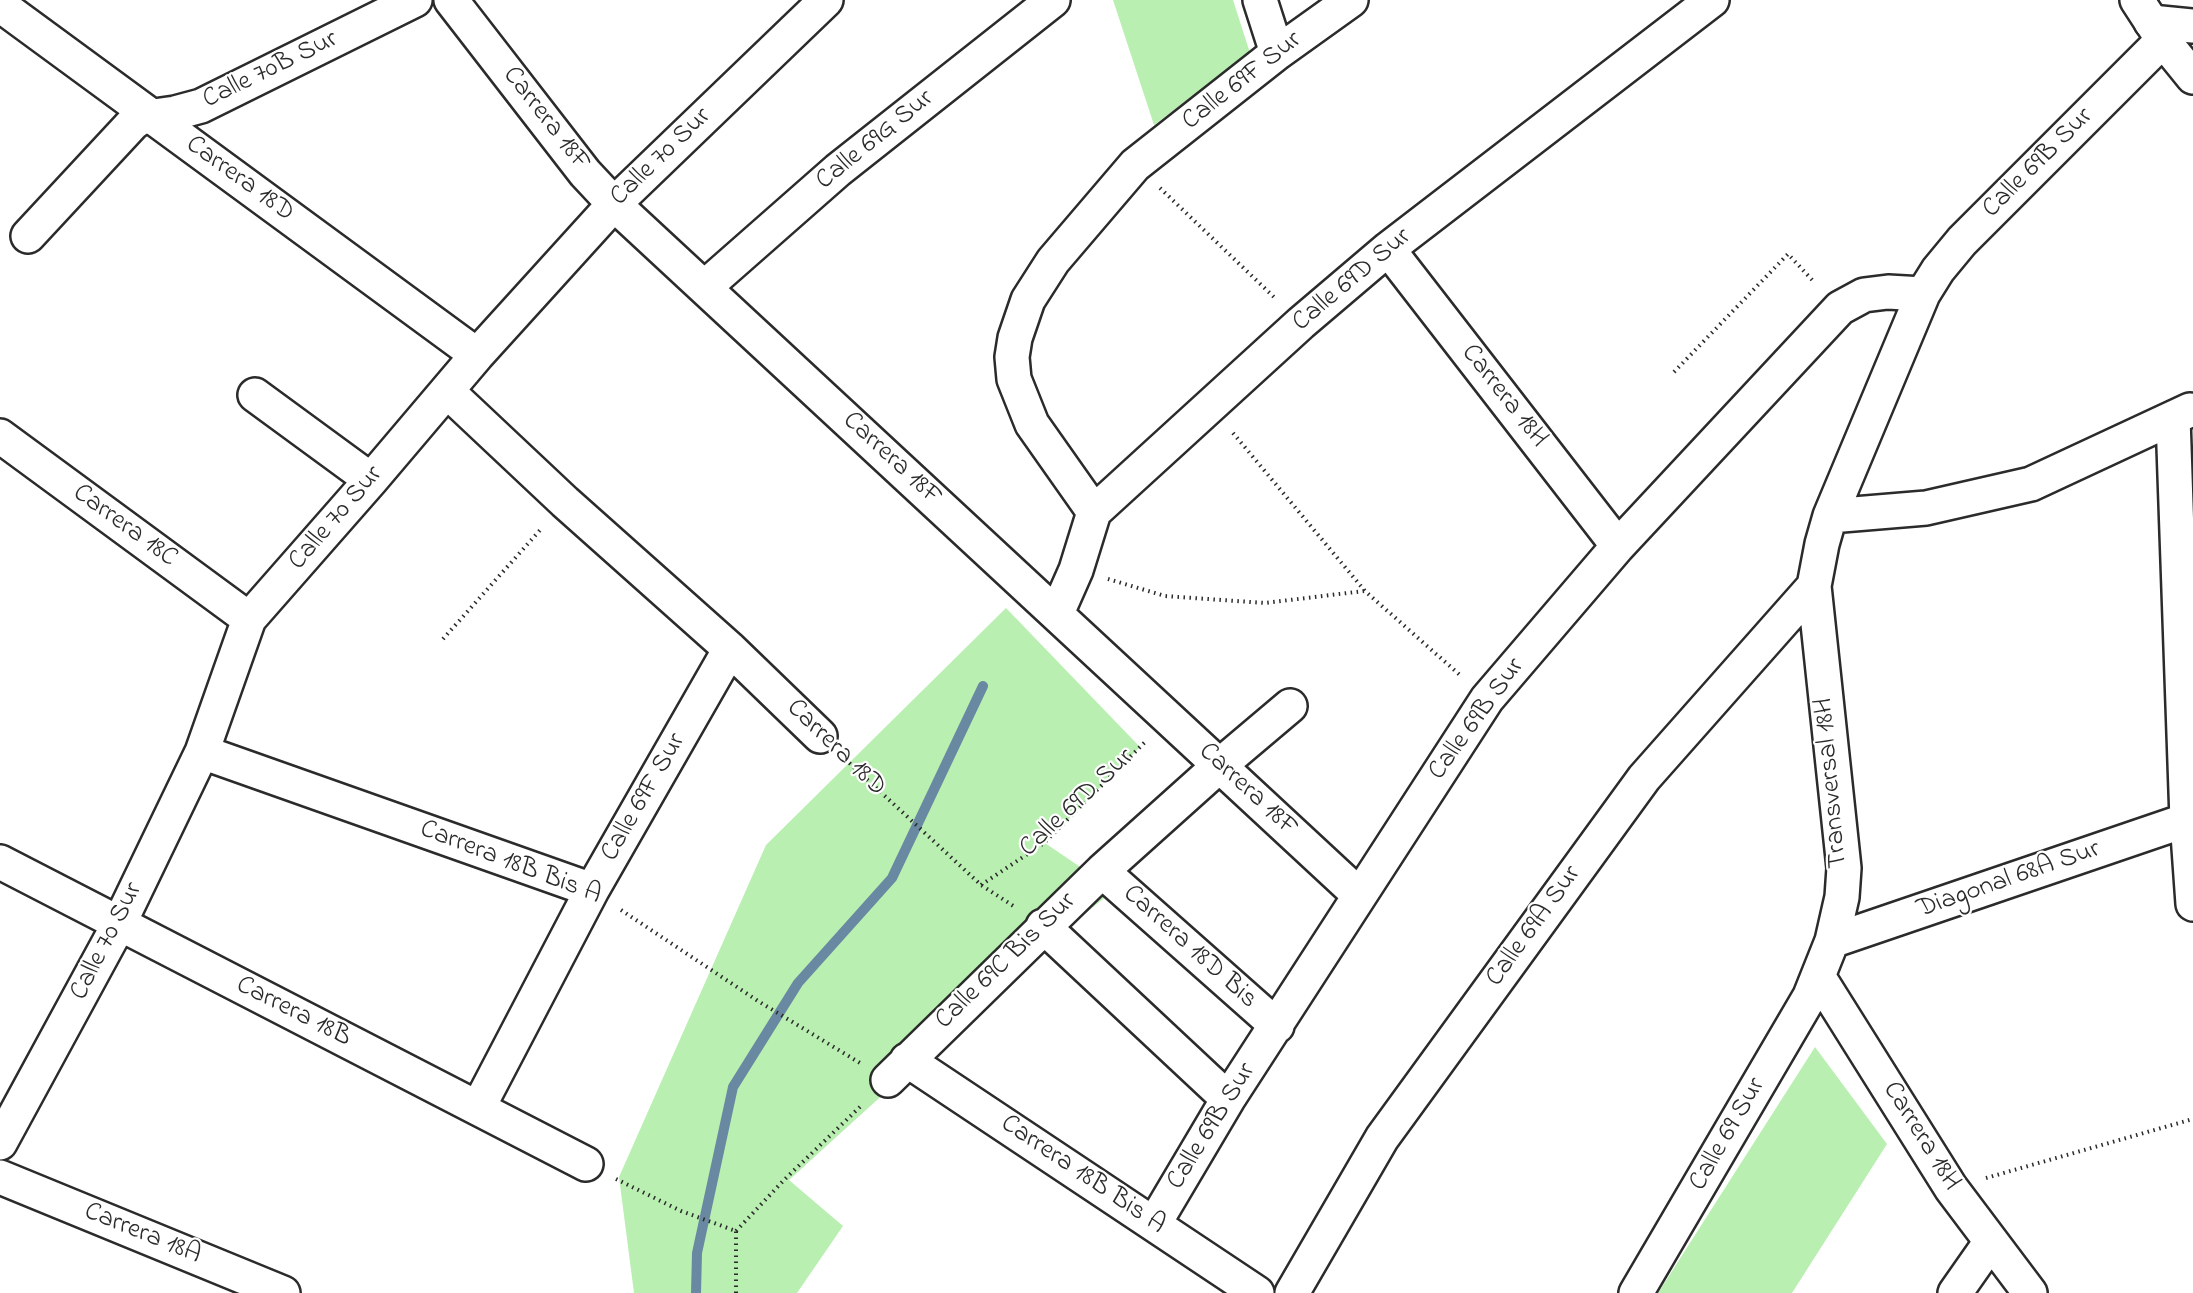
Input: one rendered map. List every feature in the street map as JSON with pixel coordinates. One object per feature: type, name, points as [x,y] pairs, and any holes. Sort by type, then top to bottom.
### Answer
[{"type":"street","name":"Calle 70B Sur","points":[[28,236],[140,118],[175,113],[201,106],[415,0]]},
{"type":"street","name":"Carrera 18F","points":[[451,0],[585,173],[614,204],[1359,895]]},
{"type":"street","name":"Calle 70 Sur","points":[[0,1143],[119,924],[202,752],[249,619],[477,356],[614,204],[826,0]]},
{"type":"street","name":"Calle 69G Sur","points":[[705,287],[1014,12],[1053,0]]},
{"type":"street","points":[[1260,0],[1277,53]]},
{"type":"street","name":"Calle 69F Sur","points":[[1094,512],[1032,424],[1014,379],[1011,357],[1028,300],[1053,261],[1135,165],[1277,53],[1351,0]]},
{"type":"street","name":"Calle 69D Sur","points":[[1094,512],[1301,323],[1388,249],[1712,0]]},
{"type":"street","name":"Carrera 18D","points":[[0,5],[477,356]]},
{"type":"street","points":[[2151,21],[2193,26]]},
{"type":"street","points":[[2151,21],[2193,77]]},
{"type":"street","name":"Calle 69B Sur","points":[[1814,586],[1830,516],[1923,294],[1938,270],[1962,241],[2151,21]]},
{"type":"street","name":"Carrera 18H","points":[[1388,249],[1618,546]]},
{"type":"street","name":"Calle 69B Sur","points":[[1154,1224],[1227,1099],[1277,1026],[1487,699],[1618,546],[1840,308],[1864,295],[1888,291],[1923,294]]},
{"type":"street","name":"Carrera 18D","points":[[447,391],[566,502],[730,649],[820,736]]},
{"type":"street","points":[[255,395],[371,480]]},
{"type":"street","points":[[1830,516],[1926,508],[2031,484],[2183,413],[2187,820],[2193,904]]},
{"type":"street","name":"Carrera 18C","points":[[0,436],[249,619]]},
{"type":"street","points":[[1057,613],[1076,570],[1094,512]]},
{"type":"street","name":"Transversal 18H","points":[[1814,586],[1844,868],[1842,897],[1832,941],[1818,976]]},
{"type":"street","name":"Calle 69A Sur","points":[[1292,1293],[1383,1138],[1644,778],[1814,586]]},
{"type":"street","name":"Calle 69F Sur","points":[[477,1108],[592,890],[730,649]]},
{"type":"street","name":"Calle 69C Bis Sur","points":[[898,1070],[1043,926],[1102,871],[1290,706]]},
{"type":"street","name":"Carrera 18B Bis A","points":[[202,752],[592,890]]},
{"type":"street","name":"Diagonal 68A Sur","points":[[1832,941],[2187,820]]},
{"type":"street","name":"Carrera 18B","points":[[0,862],[586,1164]]},
{"type":"street","name":"Carrera 18D Bis","points":[[1102,871],[1277,1026]]},
{"type":"street","points":[[1043,926],[1227,1099]]},
{"type":"street","name":"Carrera 18H","points":[[1818,976],[1951,1188],[1990,1243],[2030,1293]]},
{"type":"street","name":"Calle 69 Sur","points":[[1636,1293],[1795,1022],[1818,976]]},
{"type":"street","name":"Carrera 18B Bis A","points":[[898,1070],[1154,1224],[1257,1293]]},
{"type":"street","name":"Carrera 18A","points":[[0,1177],[283,1293]]},
{"type":"street","points":[[1955,1293],[1990,1243]]},
{"type":"path","points":[[1135,165],[1301,323]]},
{"type":"path","points":[[1674,372],[1788,254]]},
{"type":"path","points":[[1211,407],[1365,591],[1487,699]]},
{"type":"path","points":[[443,639],[566,502]]},
{"type":"path","points":[[1076,570],[1165,596],[1265,603],[1365,591]]},
{"type":"path","name":"Calle 69D Sur","points":[[981,885],[1044,843],[1170,719]]},
{"type":"path","name":"Carrera 18D","points":[[820,736],[981,885],[1043,926]]},
{"type":"path","name":"Carrera 18B Bis A","points":[[592,890],[799,1027],[898,1070]]},
{"type":"path","points":[[736,1293],[736,1231],[785,1179],[898,1070]]},
{"type":"path","points":[[1951,1188],[2193,1119]]},
{"type":"path","points":[[586,1164],[681,1211],[736,1231]]},
{"type":"green space","points":[[1113,0],[1233,0],[1250,53],[1154,125]]},
{"type":"green space","points":[[1006,608],[1140,747],[1045,843],[1114,890],[1053,940],[789,1180],[843,1226],[797,1293],[634,1293],[619,1177],[766,845]]},
{"type":"green space","points":[[1815,1047],[1887,1144],[1792,1293],[1658,1293]]},
{"type":"waterway","points":[[696,1293],[697,1253],[733,1087],[798,983],[892,878],[983,686]]}]
